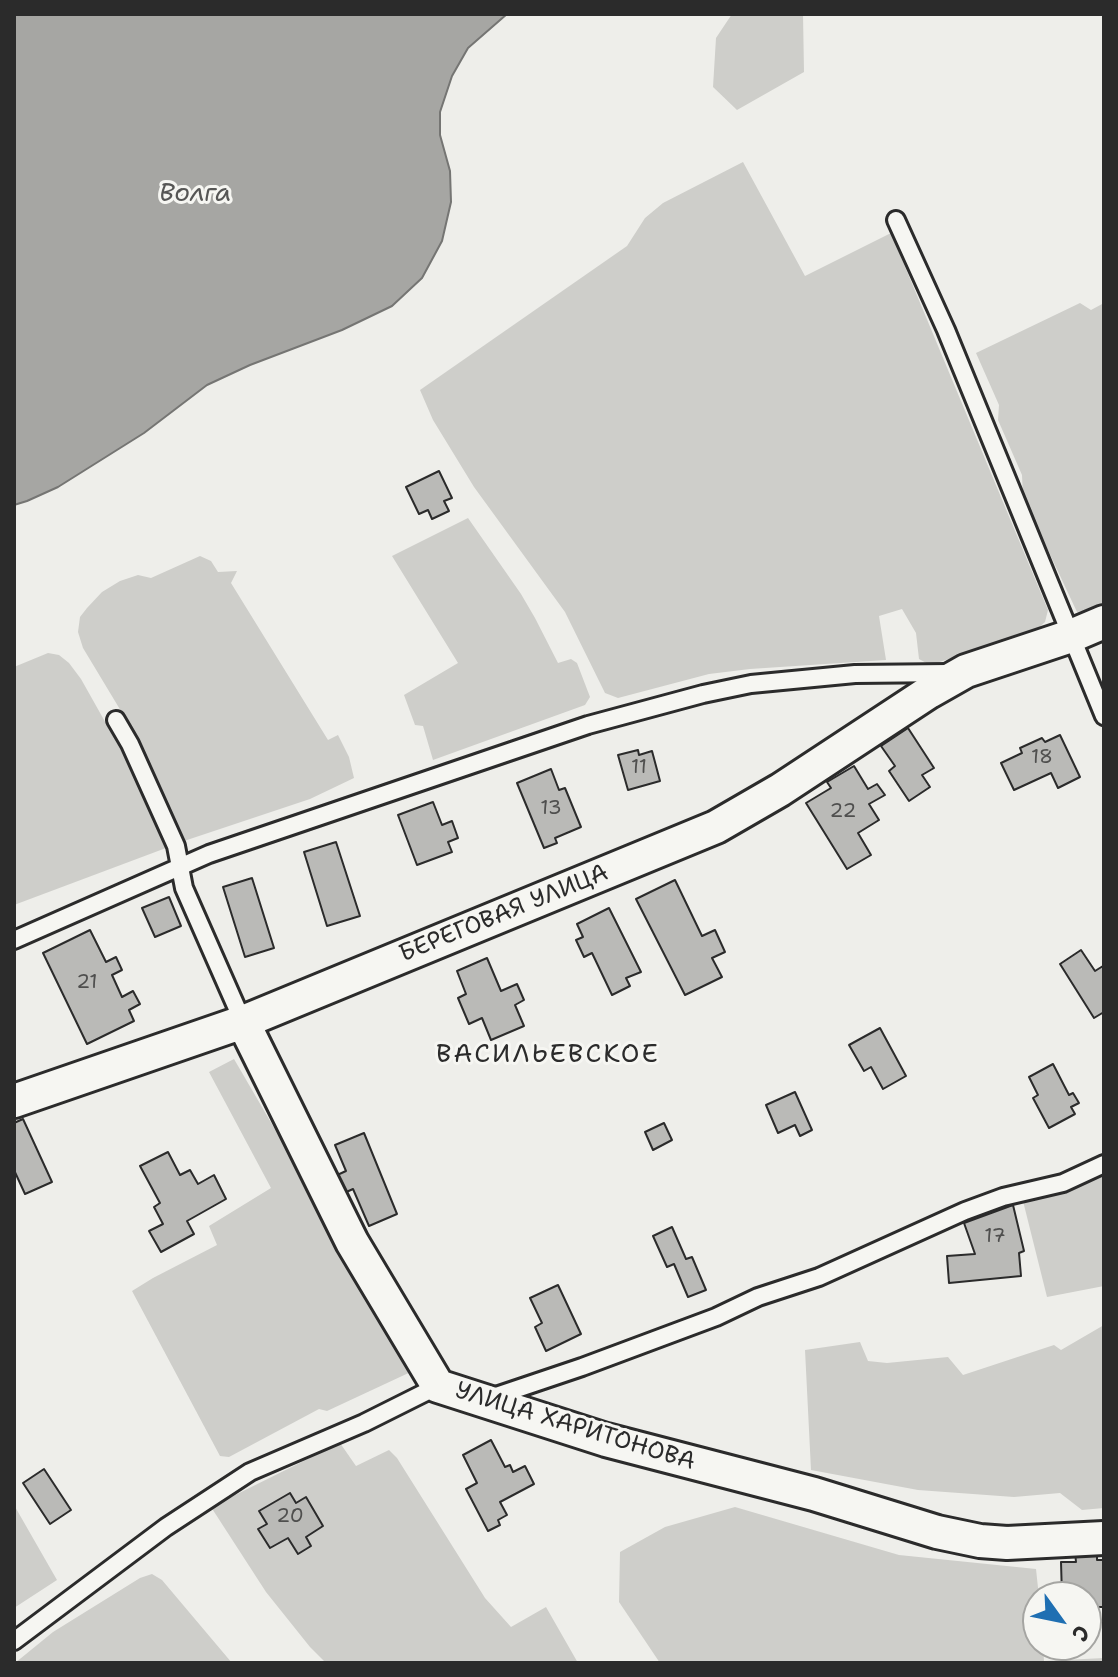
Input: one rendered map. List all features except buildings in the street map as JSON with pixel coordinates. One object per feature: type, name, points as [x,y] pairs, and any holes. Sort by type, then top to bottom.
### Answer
[{"type":"street","name":"БЕРЕГОВАЯ УЛИЦА","points":[[14,1101],[243,1022],[716,827],[780,790],[966,671],[1104,622]]},
{"type":"street","points":[[243,1022],[352,1242],[438,1386]]},
{"type":"street","name":"УЛИЦА ХАРИТОНОВА","points":[[438,1386],[606,1440],[814,1494],[937,1532],[1007,1543],[1104,1538]]},
{"type":"lane","points":[[896,220],[946,330],[1104,716]]},
{"type":"lane","name":"БЕРЕГОВАЯ УЛИЦА","points":[[14,940],[209,854],[588,725],[751,684],[855,674],[966,671]]},
{"type":"lane","points":[[116,720],[176,846],[184,888],[243,1022]]},
{"type":"lane","points":[[482,1400],[716,1317],[758,1297],[819,1277],[965,1211],[1003,1197],[1063,1183],[1104,1164]]},
{"type":"lane","name":"УЛИЦА ХАРИТОНОВА","points":[[14,1641],[166,1527],[250,1472],[364,1423],[438,1386]]},
{"type":"shaded area","points":[[732,14],[803,14],[804,72],[737,110],[713,87],[716,38]]},
{"type":"shaded area","points":[[743,162],[805,276],[891,233],[1048,610],[1045,622],[1034,632],[930,665],[919,659],[916,633],[902,609],[879,616],[886,660],[709,674],[618,698],[605,693],[565,612],[474,487],[433,420],[420,390],[627,246],[645,218],[663,203]]},
{"type":"shaded area","points":[[1080,303],[1091,310],[1104,303],[1104,607],[1077,612],[1023,497],[1022,475],[998,420],[999,405],[976,353]]},
{"type":"shaded area","points":[[468,518],[521,594],[558,663],[571,659],[577,663],[590,697],[585,705],[433,760],[423,726],[415,725],[404,695],[458,663],[392,556]]},
{"type":"shaded area","points":[[200,556],[211,561],[218,572],[237,571],[231,583],[328,740],[338,735],[349,757],[354,778],[310,799],[184,841],[136,736],[83,648],[78,632],[80,617],[102,592],[120,581],[138,575],[151,578]]},
{"type":"shaded area","points":[[48,653],[59,655],[69,663],[123,748],[166,848],[14,905],[14,667]]},
{"type":"shaded area","points":[[234,1059],[415,1370],[327,1411],[319,1409],[229,1457],[220,1456],[132,1291],[217,1245],[209,1226],[271,1188],[209,1072]]},
{"type":"shaded area","points":[[1104,1175],[1104,1286],[1047,1297],[1023,1201]]},
{"type":"shaded area","points":[[1104,1325],[1104,1508],[1082,1510],[1060,1493],[1014,1497],[918,1490],[811,1470],[805,1350],[860,1342],[868,1361],[887,1363],[948,1357],[963,1375],[1054,1345],[1061,1350]]},
{"type":"shaded area","points":[[340,1443],[356,1466],[389,1450],[485,1598],[511,1627],[546,1607],[578,1663],[326,1663],[266,1592],[211,1507]]},
{"type":"shaded area","points":[[14,1505],[57,1580],[14,1608]]},
{"type":"shaded area","points":[[735,1507],[899,1555],[1036,1569],[1037,1581],[1022,1581],[1022,1661],[1102,1661],[1104,1658],[1104,1663],[660,1663],[619,1602],[620,1552],[665,1527]]},
{"type":"shaded area","points":[[152,1574],[162,1580],[232,1663],[15,1663],[53,1632],[140,1578]]},
{"type":"water","name":"Волга","points":[[14,14],[507,14],[468,48],[452,76],[440,112],[440,135],[450,171],[451,202],[442,241],[422,278],[392,306],[342,330],[207,385],[144,433],[58,487],[14,505]]},
{"type":"district","name":"ВАСИЛЬЕВСКОЕ","points":[[548,1055]]}]
